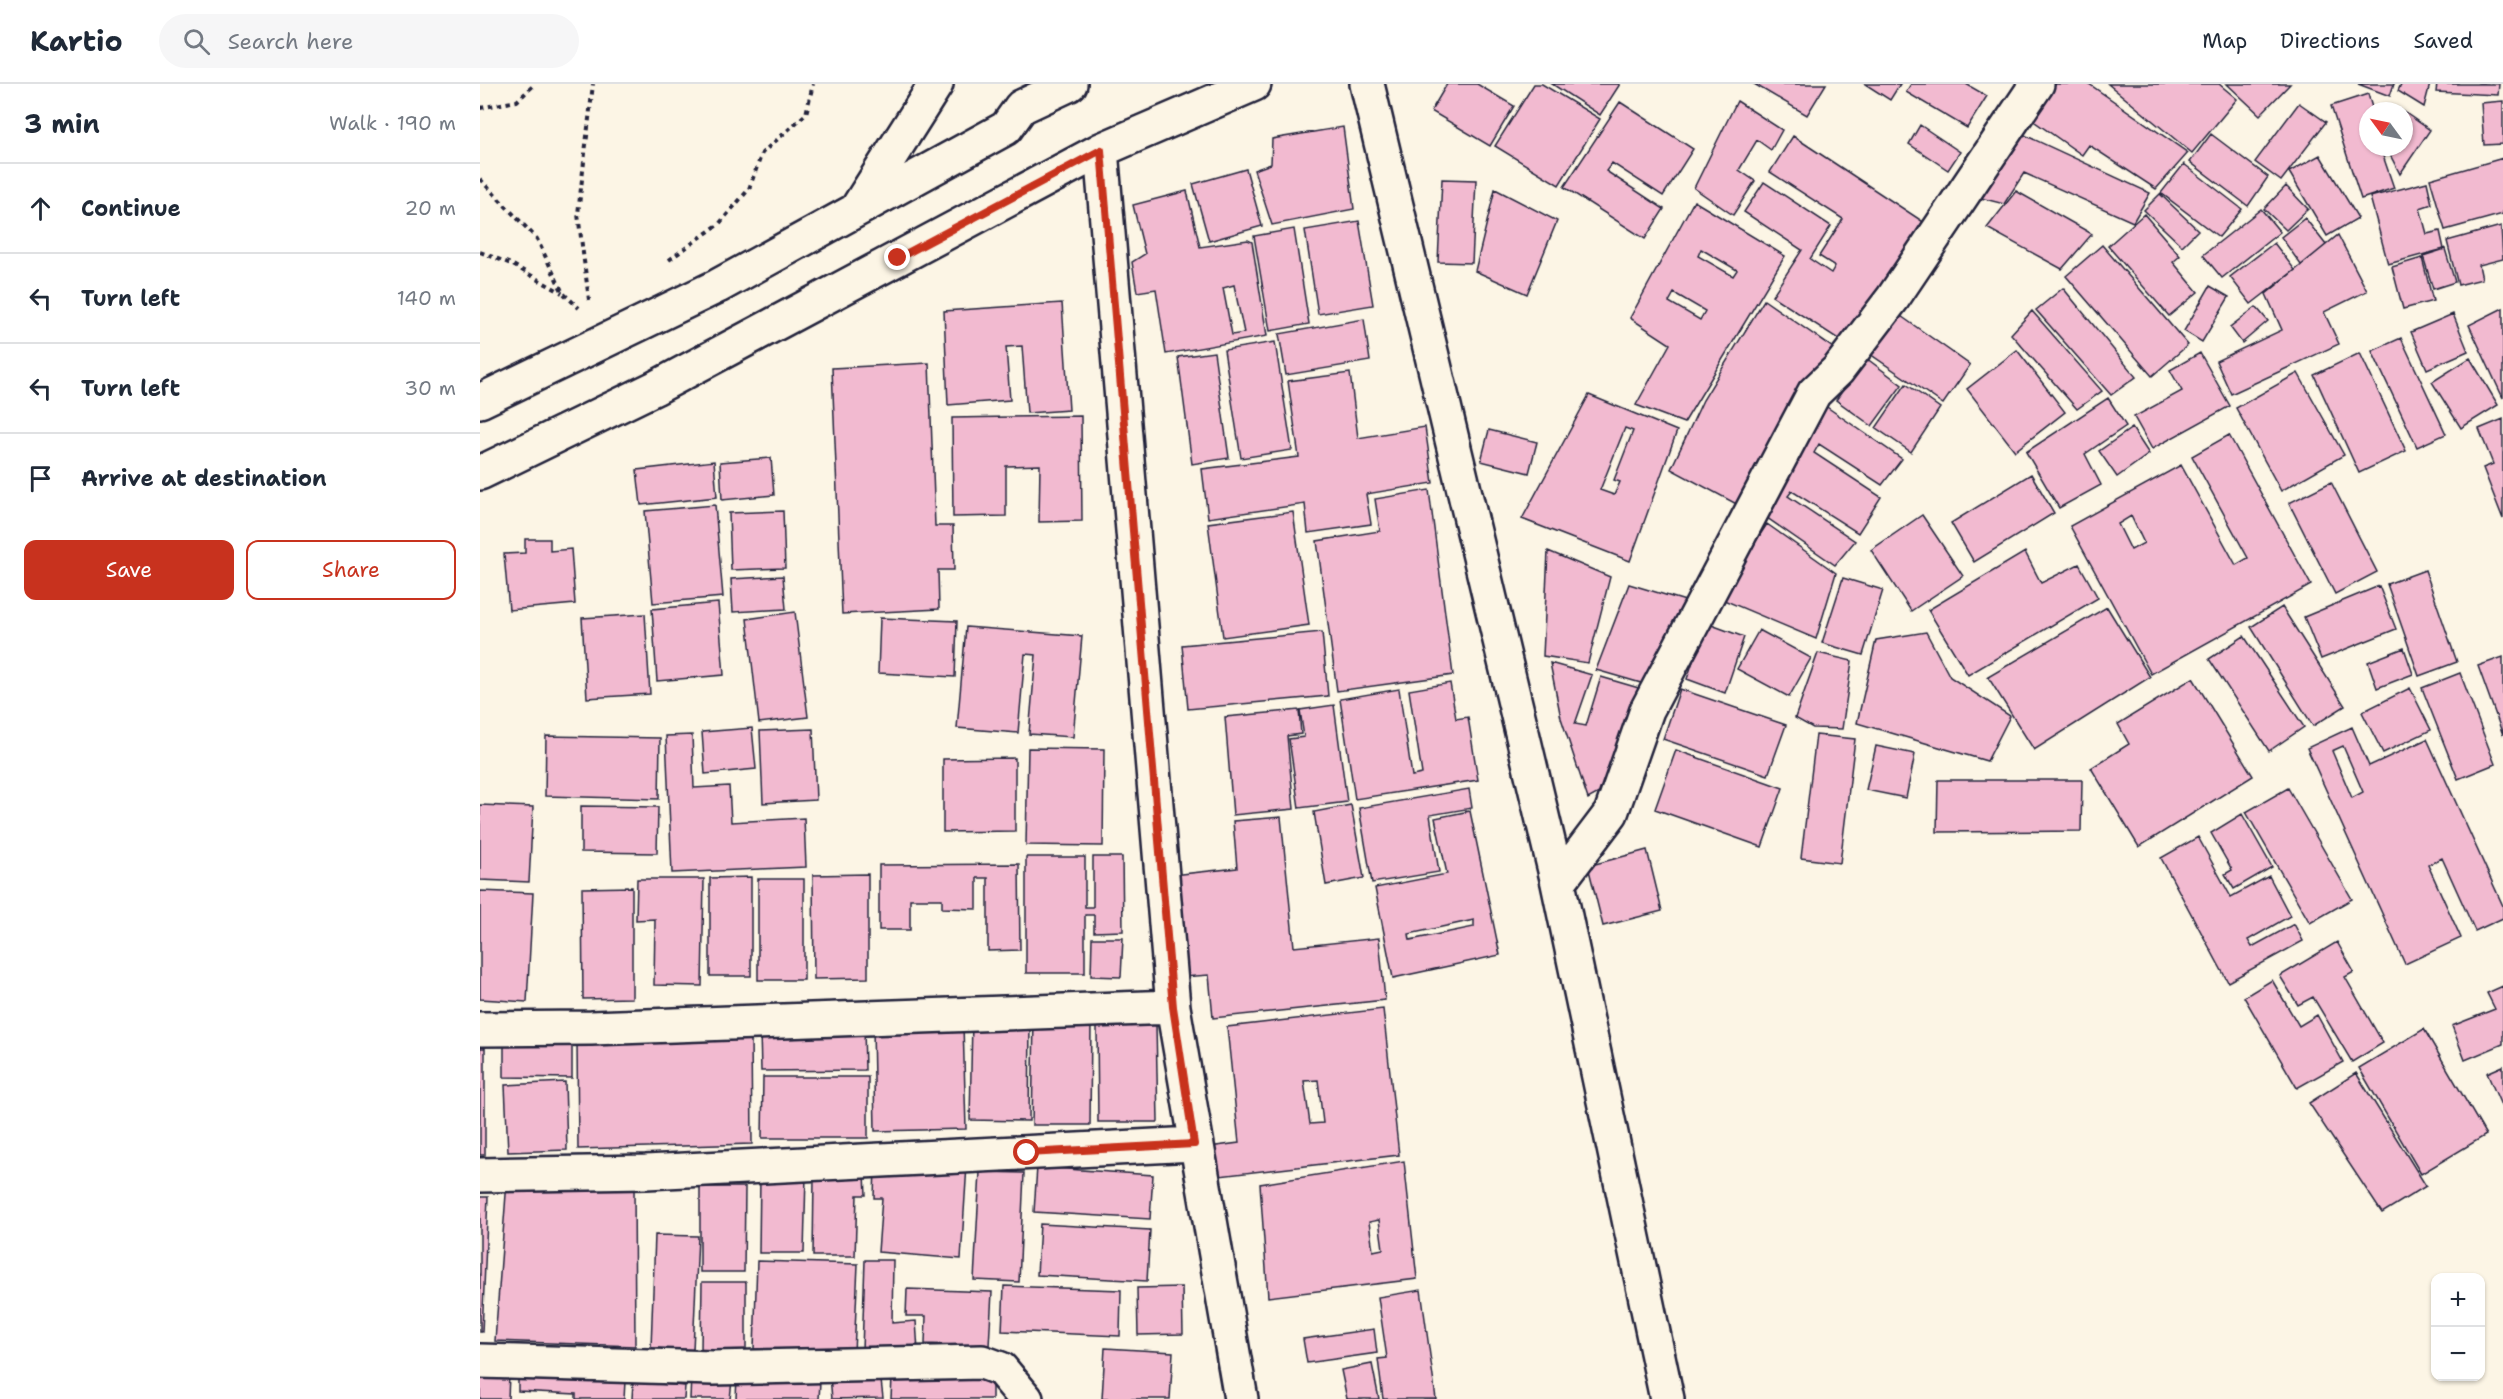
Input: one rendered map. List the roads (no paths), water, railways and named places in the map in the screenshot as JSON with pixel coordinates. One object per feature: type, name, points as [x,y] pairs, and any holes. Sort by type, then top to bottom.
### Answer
[{"type":"street","points":[[857,208],[936,84]]},
{"type":"street","points":[[480,401],[596,331],[718,286],[1006,128],[1024,95],[1070,84]]},
{"type":"street","points":[[480,473],[656,388],[1101,150],[1254,84]]},
{"type":"street","points":[[1367,84],[1558,883],[1667,1399]]},
{"type":"street","points":[[1558,883],[1611,813],[1647,710],[1814,393],[1838,370],[1893,298],[2037,84]]},
{"type":"street","points":[[1101,150],[1173,1007],[1194,1144],[1241,1399]]},
{"type":"street","points":[[480,1029],[591,1028],[1173,1007]]},
{"type":"street","points":[[480,1175],[646,1172],[1194,1144]]},
{"type":"street","points":[[480,1360],[713,1368],[982,1362],[1001,1369],[1026,1399]]}]
